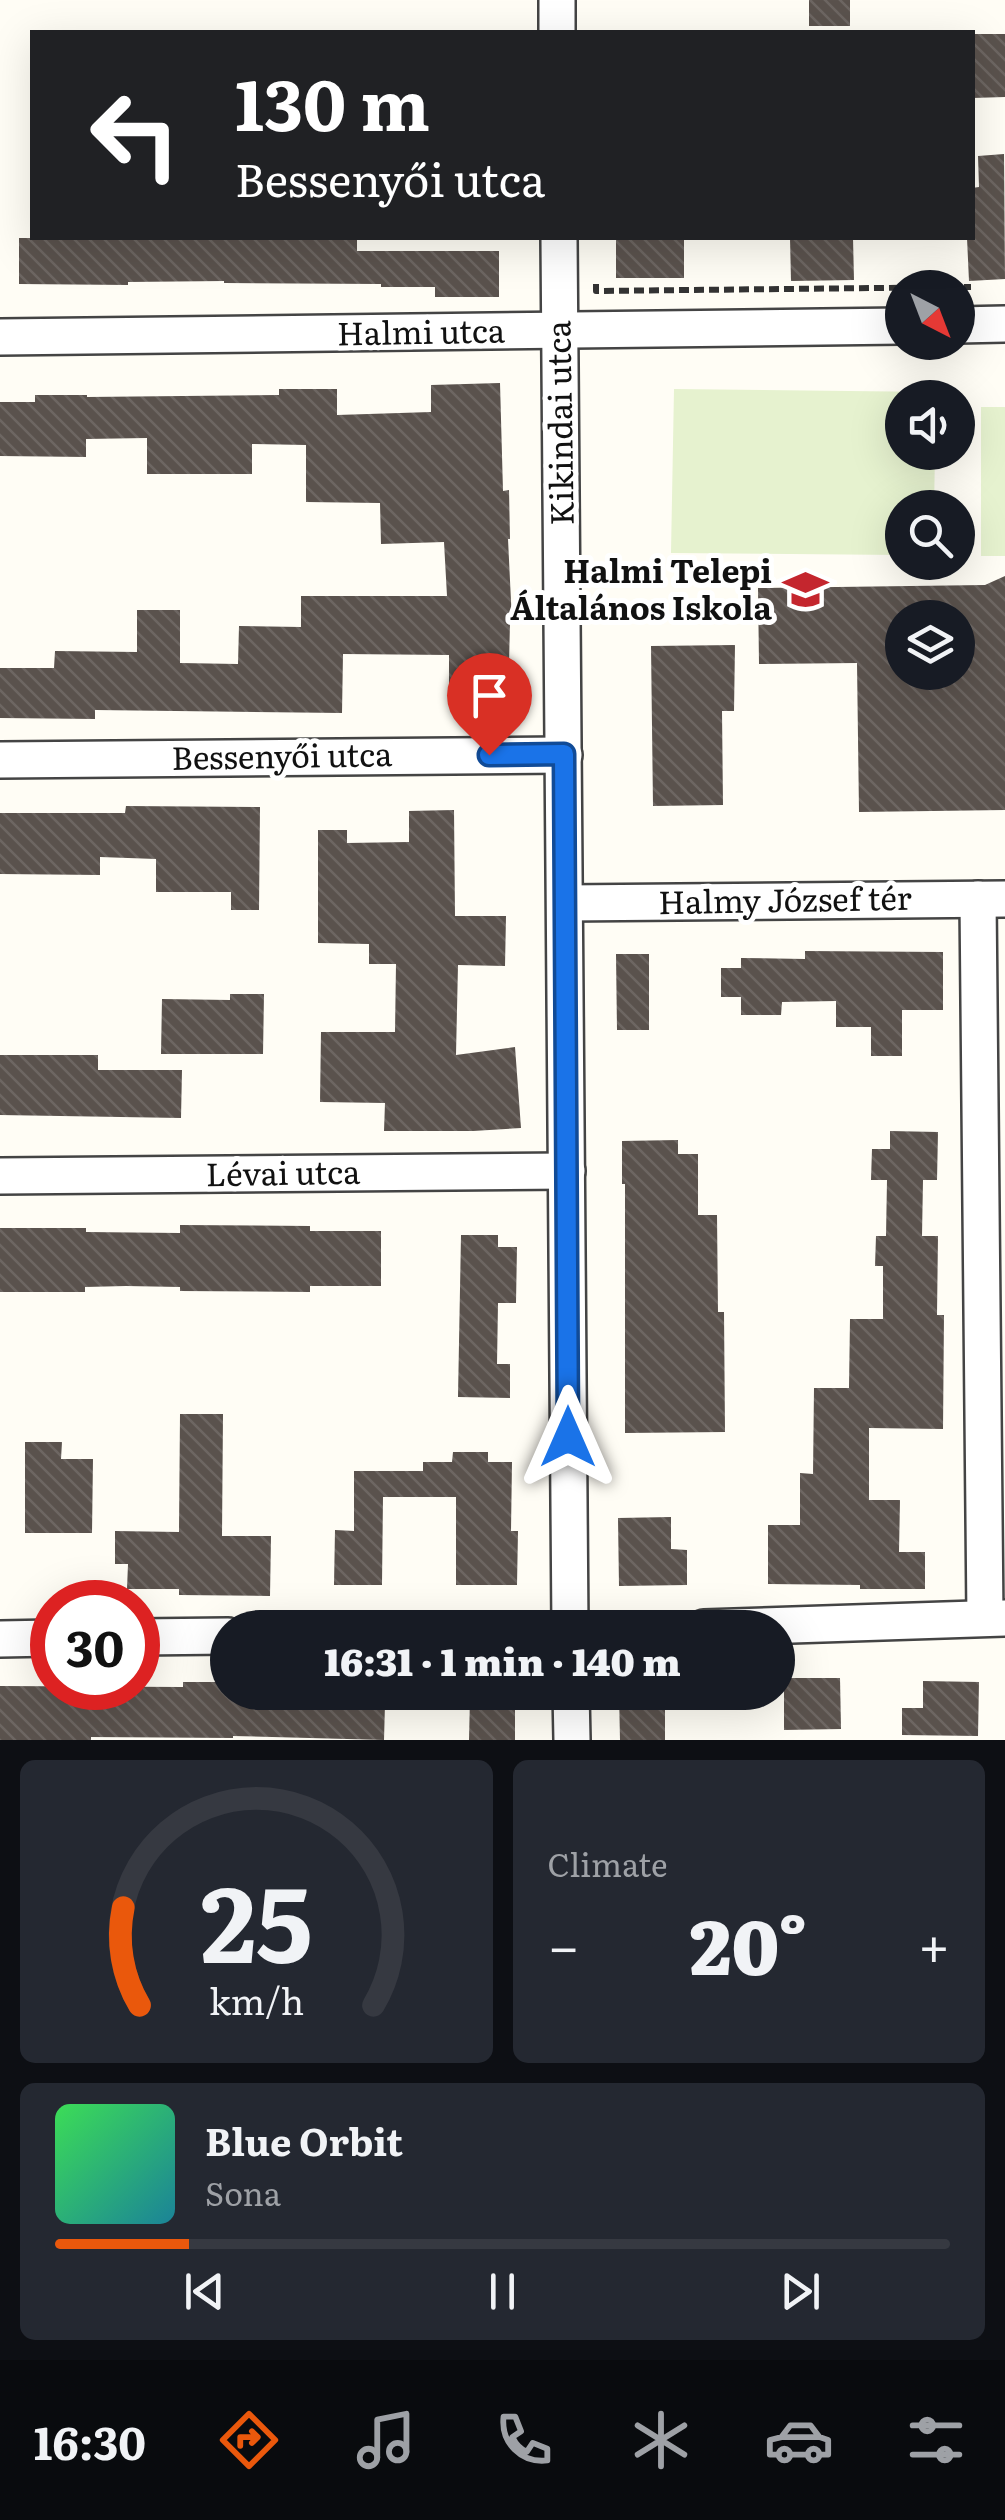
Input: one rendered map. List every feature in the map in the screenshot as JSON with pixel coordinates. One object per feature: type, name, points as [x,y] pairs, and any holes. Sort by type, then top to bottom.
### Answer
[{"type":"street","points":[[557,0],[558,30]]},
{"type":"street","name":"Kikindai utca","points":[[559,240],[570,1610]]},
{"type":"street","points":[[975,325],[1005,324]]},
{"type":"street","name":"Halmi utca","points":[[0,338],[885,326]]},
{"type":"street","name":"Bessenyői utca","points":[[0,760],[564,754]]},
{"type":"street","points":[[795,1625],[995,1618],[992,899]]},
{"type":"street","name":"Halmy József tér","points":[[565,903],[992,899]]},
{"type":"street","name":"Lévai utca","points":[[0,1176],[567,1171]]},
{"type":"street","points":[[160,1637],[210,1636]]},
{"type":"street","points":[[0,1639],[30,1638]]},
{"type":"street","points":[[571,1710],[572,1740]]},
{"type":"path","points":[[596,291],[986,286]]},
{"type":"green space","points":[[674,389],[885,391],[885,470],[935,470],[934,490],[885,490],[885,555],[671,553]]},
{"type":"green space","points":[[981,407],[1005,407],[1005,556],[981,556]]},
{"type":"building","points":[[809,0],[850,0],[850,26],[809,26]]},
{"type":"building","points":[[975,34],[1005,34],[1005,97],[975,98]]},
{"type":"building","points":[[1004,154],[1005,279],[975,281],[975,270],[968,270],[967,240],[975,240],[975,188],[979,187],[978,156]]},
{"type":"building","points":[[19,238],[357,240],[357,251],[499,251],[499,297],[435,297],[435,287],[381,284],[19,284]]},
{"type":"building","points":[[616,240],[684,240],[684,278],[616,278]]},
{"type":"building","points":[[790,240],[853,240],[854,280],[791,281]]},
{"type":"building","points":[[500,383],[503,491],[509,490],[512,622],[508,706],[449,705],[449,655],[343,654],[342,713],[95,710],[95,719],[0,718],[0,668],[54,668],[55,651],[137,652],[137,610],[180,610],[180,663],[238,664],[239,626],[301,627],[301,596],[447,596],[444,542],[381,544],[380,503],[306,502],[306,445],[252,444],[252,474],[147,474],[147,438],[86,439],[86,457],[0,456],[0,402],[35,402],[35,395],[279,395],[279,389],[337,389],[337,415],[431,412],[431,385]]},
{"type":"building","points":[[1005,576],[1005,810],[859,812],[857,663],[759,664],[758,588],[985,585]]},
{"type":"building","points":[[735,645],[734,711],[722,711],[723,805],[653,806],[651,646]]},
{"type":"building","points":[[126,806],[260,807],[259,910],[231,910],[231,892],[156,892],[156,859],[100,857],[100,875],[0,874],[0,813],[125,813]]},
{"type":"building","points":[[454,810],[455,916],[506,916],[505,966],[458,965],[456,1055],[515,1047],[521,1128],[384,1131],[385,1103],[320,1102],[321,1032],[395,1032],[396,964],[369,964],[369,944],[318,943],[318,830],[347,830],[347,843],[409,842],[409,811]]},
{"type":"building","points":[[805,951],[943,952],[943,1010],[902,1010],[902,1056],[871,1056],[871,1027],[836,1027],[836,1001],[782,1002],[781,1015],[741,1015],[741,997],[721,997],[721,968],[741,968],[741,958],[805,959]]},
{"type":"building","points":[[616,954],[649,954],[649,1030],[617,1030]]},
{"type":"building","points":[[230,994],[264,994],[263,1054],[161,1054],[162,999],[230,1000]]},
{"type":"building","points":[[0,1055],[98,1055],[98,1070],[182,1070],[181,1118],[0,1115]]},
{"type":"building","points":[[890,1131],[938,1132],[937,1180],[923,1180],[922,1236],[938,1236],[937,1315],[944,1315],[943,1429],[869,1428],[869,1500],[900,1500],[899,1552],[925,1552],[925,1589],[768,1584],[768,1525],[800,1525],[800,1473],[813,1474],[814,1388],[849,1388],[850,1319],[883,1319],[883,1266],[875,1266],[876,1236],[886,1236],[887,1180],[871,1180],[872,1149],[890,1149]]},
{"type":"building","points":[[678,1140],[678,1154],[698,1154],[698,1215],[717,1215],[718,1312],[724,1312],[725,1432],[625,1433],[622,1141]]},
{"type":"building","points":[[180,1225],[381,1231],[381,1286],[310,1286],[310,1292],[180,1291],[180,1287],[126,1286],[85,1287],[85,1292],[0,1292],[0,1228],[180,1233]]},
{"type":"building","points":[[461,1235],[498,1235],[498,1247],[517,1247],[516,1303],[498,1303],[497,1364],[510,1364],[510,1398],[458,1397]]},
{"type":"building","points":[[180,1414],[223,1414],[222,1536],[271,1536],[270,1596],[179,1595],[179,1589],[160,1589],[160,1580],[127,1580],[128,1564],[115,1564],[115,1531],[179,1532]]},
{"type":"building","points":[[25,1442],[62,1442],[61,1459],[93,1459],[92,1533],[25,1533]]},
{"type":"building","points":[[453,1452],[488,1452],[488,1462],[512,1462],[511,1531],[518,1531],[517,1585],[456,1585],[456,1497],[383,1497],[382,1585],[334,1585],[335,1530],[354,1531],[354,1471],[423,1471],[423,1462],[452,1462]]},
{"type":"building","points":[[671,1517],[671,1549],[687,1550],[687,1585],[619,1586],[618,1518]]},
{"type":"building","points":[[795,1678],[840,1678],[841,1729],[784,1730],[784,1710],[795,1710]]},
{"type":"building","points":[[923,1681],[979,1682],[978,1736],[902,1735],[902,1708],[923,1708]]},
{"type":"building","points":[[183,1682],[210,1682],[210,1710],[385,1710],[384,1740],[233,1736],[0,1740],[0,1686],[30,1686],[30,1710],[160,1710],[160,1687],[183,1687]]},
{"type":"building","points":[[470,1710],[515,1710],[515,1740],[469,1740]]},
{"type":"building","points":[[619,1710],[665,1710],[665,1740],[620,1740]]},
{"type":"place","name":"Halmi Telepi Általános Iskola","points":[[805,590]]},
{"type":"route","points":[[489,755],[564,754],[568,1437]]}]
